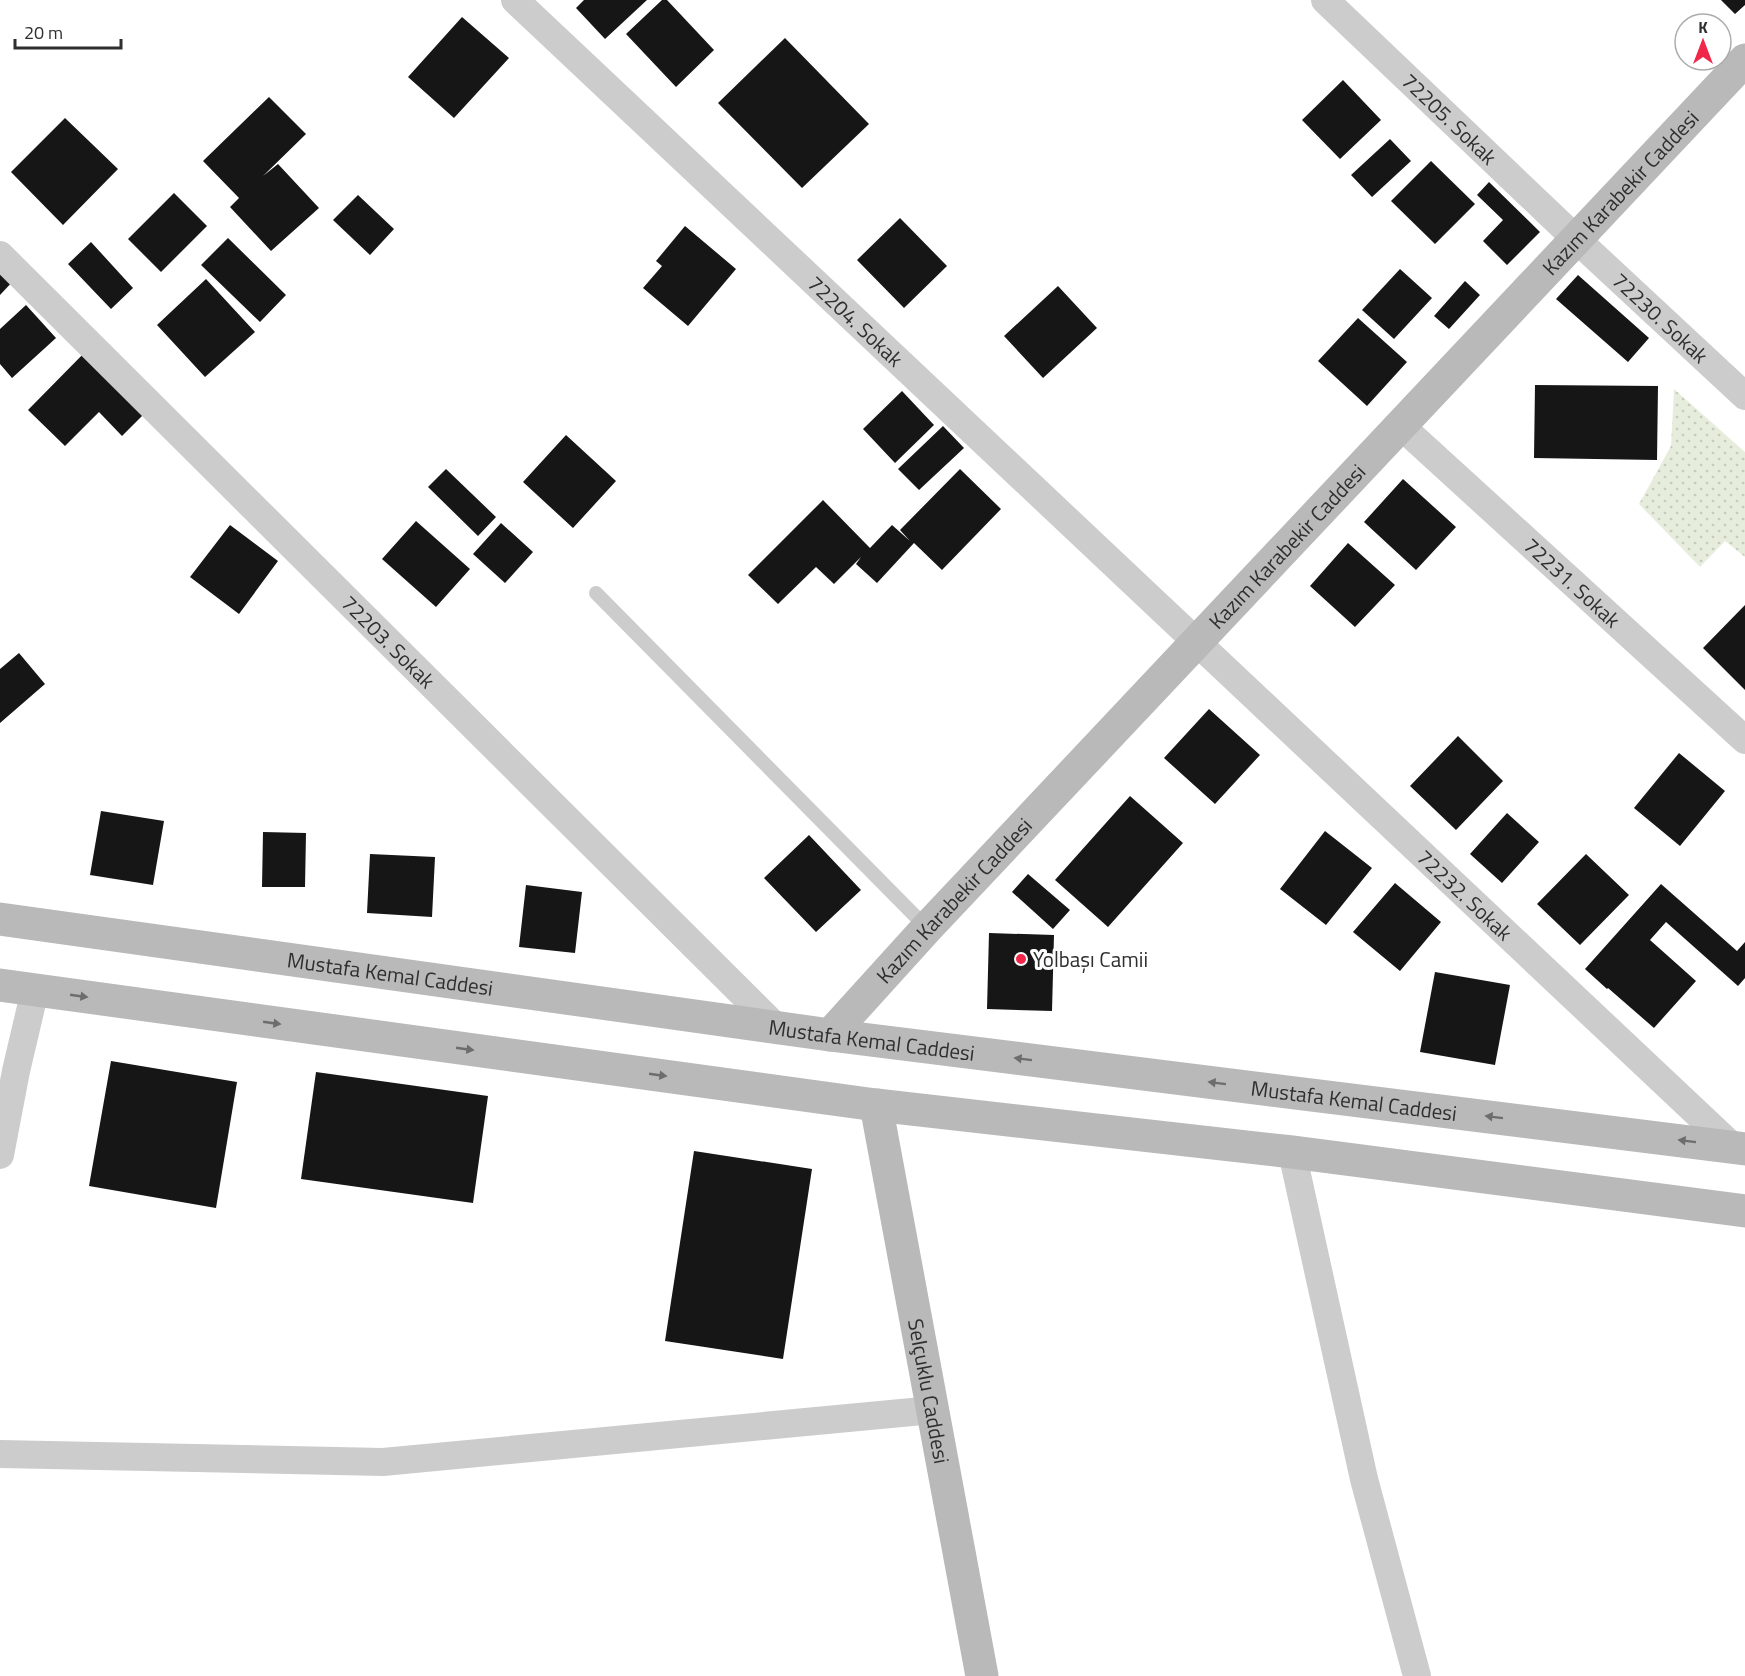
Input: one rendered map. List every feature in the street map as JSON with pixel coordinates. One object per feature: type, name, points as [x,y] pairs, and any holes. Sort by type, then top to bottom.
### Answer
[{"type":"main road","name":"Kazım Karabekir Caddesi","points":[[830,1035],[927,928],[1745,60]]},
{"type":"main road","name":"Mustafa Kemal Caddesi","points":[[0,919],[830,1035],[1740,1148]]},
{"type":"main road","points":[[0,985],[876,1105],[1292,1152],[1745,1211]]},
{"type":"main road","name":"Selçuklu Caddesi","points":[[876,1105],[982,1676]]},
{"type":"street","name":"72204. Sokak","points":[[515,0],[1197,641]]},
{"type":"street","name":"72205. Sokak","points":[[1324,0],[1576,239]]},
{"type":"street","name":"72230. Sokak","points":[[1576,239],[1745,396]]},
{"type":"street","name":"72203. Sokak","points":[[0,255],[776,1027]]},
{"type":"street","name":"72231. Sokak","points":[[1401,426],[1745,740]]},
{"type":"street","name":"72232. Sokak","points":[[1197,641],[1740,1148]]},
{"type":"street","points":[[0,1155],[15,1071],[35,990]]},
{"type":"street","points":[[1292,1152],[1364,1479],[1418,1676]]},
{"type":"street","points":[[0,1454],[383,1462],[933,1410]]},
{"type":"lane","points":[[596,593],[927,928]]},
{"type":"green space","points":[[1674,389],[1745,452],[1745,557],[1725,541],[1700,567],[1639,504],[1671,446]]},
{"type":"building","points":[[584,0],[647,0],[605,39],[576,8]]},
{"type":"building","points":[[662,0],[667,0],[714,50],[676,87],[626,34]]},
{"type":"building","points":[[1721,0],[1745,0],[1745,5],[1735,14]]},
{"type":"building","points":[[462,17],[509,58],[454,118],[408,77]]},
{"type":"building","points":[[785,38],[869,124],[802,188],[718,103]]},
{"type":"building","points":[[1343,80],[1381,120],[1340,159],[1302,120]]},
{"type":"building","points":[[269,97],[306,134],[263,176],[278,164],[319,208],[271,251],[230,207],[239,198],[203,161]]},
{"type":"building","points":[[65,118],[118,169],[63,225],[11,172]]},
{"type":"building","points":[[1390,139],[1411,161],[1372,197],[1351,175]]},
{"type":"building","points":[[1431,161],[1475,204],[1435,244],[1391,201]]},
{"type":"building","points":[[1489,182],[1540,232],[1507,265],[1483,241],[1503,220],[1477,195]]},
{"type":"building","points":[[174,193],[207,226],[161,272],[128,239]]},
{"type":"building","points":[[358,195],[394,229],[370,255],[333,220]]},
{"type":"building","points":[[900,218],[947,266],[904,308],[857,260]]},
{"type":"building","points":[[685,226],[736,269],[688,326],[643,288],[662,266],[656,261]]},
{"type":"building","points":[[228,238],[286,295],[260,322],[201,265]]},
{"type":"building","points":[[91,242],[133,288],[111,309],[68,264]]},
{"type":"building","points":[[0,265],[15,279],[0,295]]},
{"type":"building","points":[[1400,269],[1432,298],[1394,339],[1362,310]]},
{"type":"building","points":[[1578,275],[1649,338],[1628,362],[1556,299]]},
{"type":"building","points":[[206,279],[255,332],[205,377],[157,325]]},
{"type":"building","points":[[1465,281],[1480,295],[1449,329],[1434,316]]},
{"type":"building","points":[[1058,286],[1097,328],[1043,378],[1004,336]]},
{"type":"building","points":[[26,305],[56,338],[12,378],[0,364],[0,329]]},
{"type":"building","points":[[1358,318],[1407,362],[1367,406],[1318,361]]},
{"type":"building","points":[[91,346],[152,406],[122,436],[99,412],[65,446],[28,410]]},
{"type":"building","points":[[1535,385],[1658,386],[1657,460],[1534,458]]},
{"type":"building","points":[[902,391],[934,425],[895,463],[863,429]]},
{"type":"building","points":[[943,426],[964,448],[919,490],[898,469]]},
{"type":"building","points":[[566,435],[616,481],[573,528],[523,482]]},
{"type":"building","points":[[446,469],[496,517],[478,536],[428,487]]},
{"type":"building","points":[[960,469],[1001,509],[942,570],[914,543],[877,583],[856,564],[861,557],[834,584],[816,567],[778,604],[748,575],[823,500],[870,548],[892,525],[910,541],[900,530]]},
{"type":"building","points":[[1403,479],[1456,527],[1416,570],[1364,522]]},
{"type":"building","points":[[416,521],[470,569],[436,607],[382,559]]},
{"type":"building","points":[[501,523],[533,552],[505,583],[473,554]]},
{"type":"building","points":[[230,525],[278,561],[239,614],[190,577]]},
{"type":"building","points":[[1348,543],[1395,585],[1355,627],[1310,586]]},
{"type":"building","points":[[1745,605],[1745,690],[1703,648]]},
{"type":"building","points":[[19,653],[45,684],[0,723],[0,669]]},
{"type":"building","points":[[1209,709],[1260,755],[1215,804],[1164,758]]},
{"type":"building","points":[[1458,736],[1503,781],[1456,830],[1410,786]]},
{"type":"building","points":[[1679,753],[1725,791],[1680,846],[1634,808]]},
{"type":"building","points":[[1130,796],[1183,843],[1108,927],[1055,880]]},
{"type":"building","points":[[101,811],[164,821],[153,885],[90,875]]},
{"type":"building","points":[[1507,813],[1539,842],[1502,883],[1470,854]]},
{"type":"building","points":[[1325,831],[1372,868],[1326,925],[1280,889]]},
{"type":"building","points":[[263,832],[306,833],[305,887],[262,887]]},
{"type":"building","points":[[809,835],[861,890],[816,932],[764,878]]},
{"type":"building","points":[[370,854],[435,857],[432,917],[367,913]]},
{"type":"building","points":[[1586,854],[1629,895],[1580,945],[1537,904]]},
{"type":"building","points":[[1028,874],[1070,910],[1053,929],[1012,892]]},
{"type":"building","points":[[1395,883],[1441,922],[1400,971],[1353,932]]},
{"type":"building","points":[[1661,884],[1737,951],[1745,942],[1745,978],[1738,986],[1666,922],[1650,940],[1696,981],[1654,1028],[1585,969]]},
{"type":"building","points":[[526,885],[582,892],[575,953],[519,947]]},
{"type":"building","name":"Yolbaşı Camii","points":[[989,933],[1054,935],[1052,1011],[987,1009]]},
{"type":"building","points":[[1435,972],[1510,985],[1495,1065],[1420,1052]]},
{"type":"building","points":[[111,1061],[237,1082],[216,1208],[89,1186]]},
{"type":"building","points":[[316,1072],[488,1096],[473,1203],[301,1179]]},
{"type":"building","points":[[694,1151],[812,1169],[783,1359],[665,1341]]},
{"type":"place","name":"Yolbaşı Camii","points":[[1021,959]]}]
